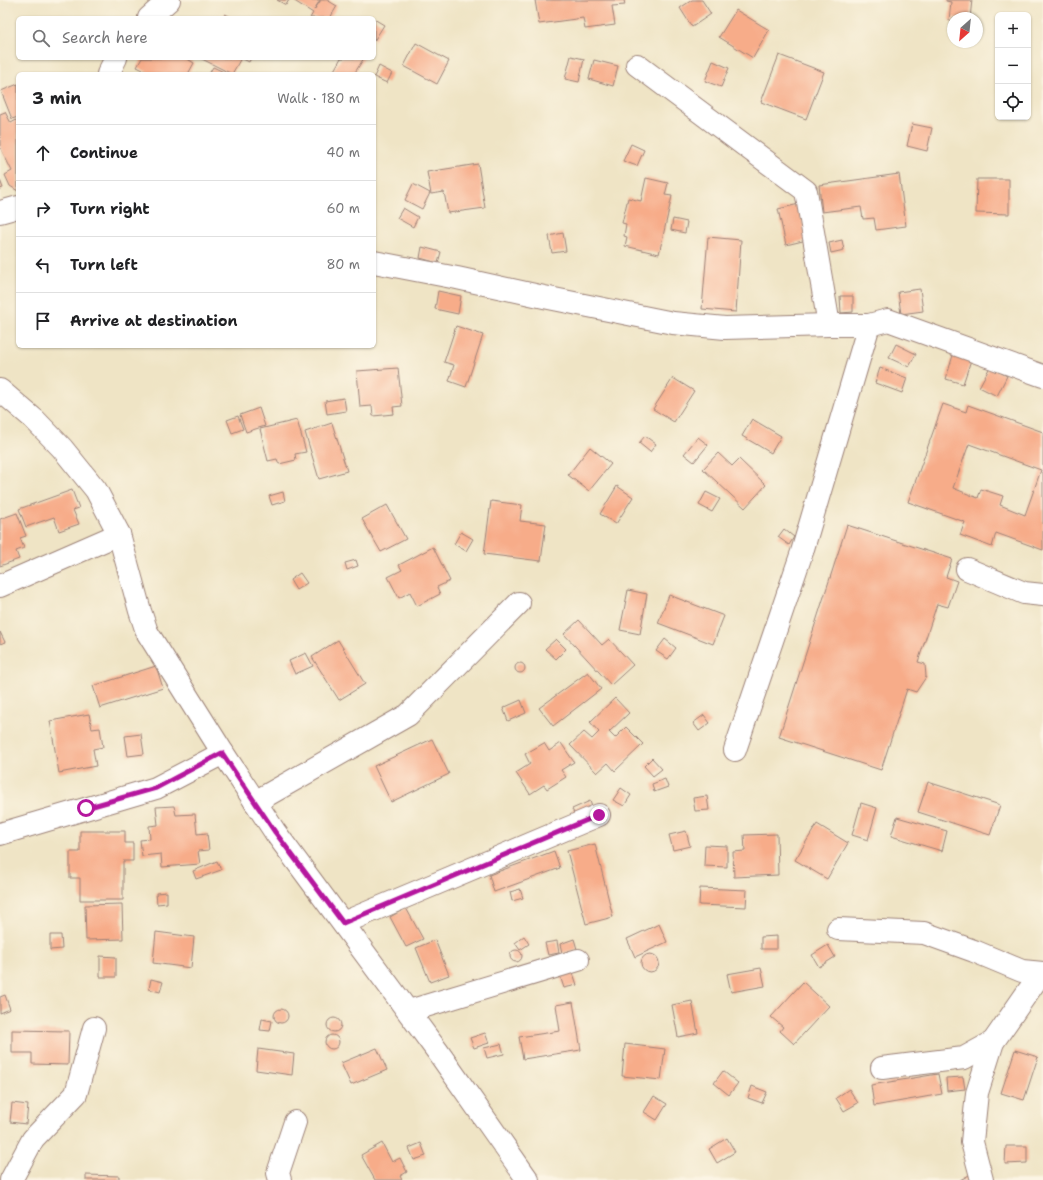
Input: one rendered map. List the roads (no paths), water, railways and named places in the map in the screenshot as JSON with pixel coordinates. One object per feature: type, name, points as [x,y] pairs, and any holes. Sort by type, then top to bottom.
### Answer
[{"type":"street","points":[[151,16],[169,0]]},
{"type":"street","points":[[109,72],[115,60]]},
{"type":"street","points":[[637,65],[806,191],[829,325]]},
{"type":"street","points":[[0,212],[16,208]]},
{"type":"street","points":[[376,262],[673,323],[725,328],[869,325],[888,320],[1043,376]]},
{"type":"street","points":[[735,750],[802,552],[869,325]]},
{"type":"street","points":[[0,390],[35,420],[62,448],[96,490],[119,534],[147,632],[222,753],[275,832],[409,1012],[528,1180]]},
{"type":"street","points":[[0,586],[119,534]]},
{"type":"street","points":[[967,569],[1024,594],[1043,595]]},
{"type":"street","points":[[255,802],[408,714],[466,658],[519,603]]},
{"type":"street","points":[[0,834],[156,788],[222,753]]},
{"type":"street","points":[[343,923],[599,815]]},
{"type":"street","points":[[838,929],[924,933],[974,951],[1022,971],[1042,973],[993,1042],[977,1093],[972,1142],[982,1180]]},
{"type":"street","points":[[409,1012],[578,960]]},
{"type":"street","points":[[11,1180],[33,1139],[76,1094],[94,1028]]},
{"type":"street","points":[[882,1068],[964,1058],[993,1042]]},
{"type":"street","points":[[280,1180],[278,1173],[295,1122]]}]
